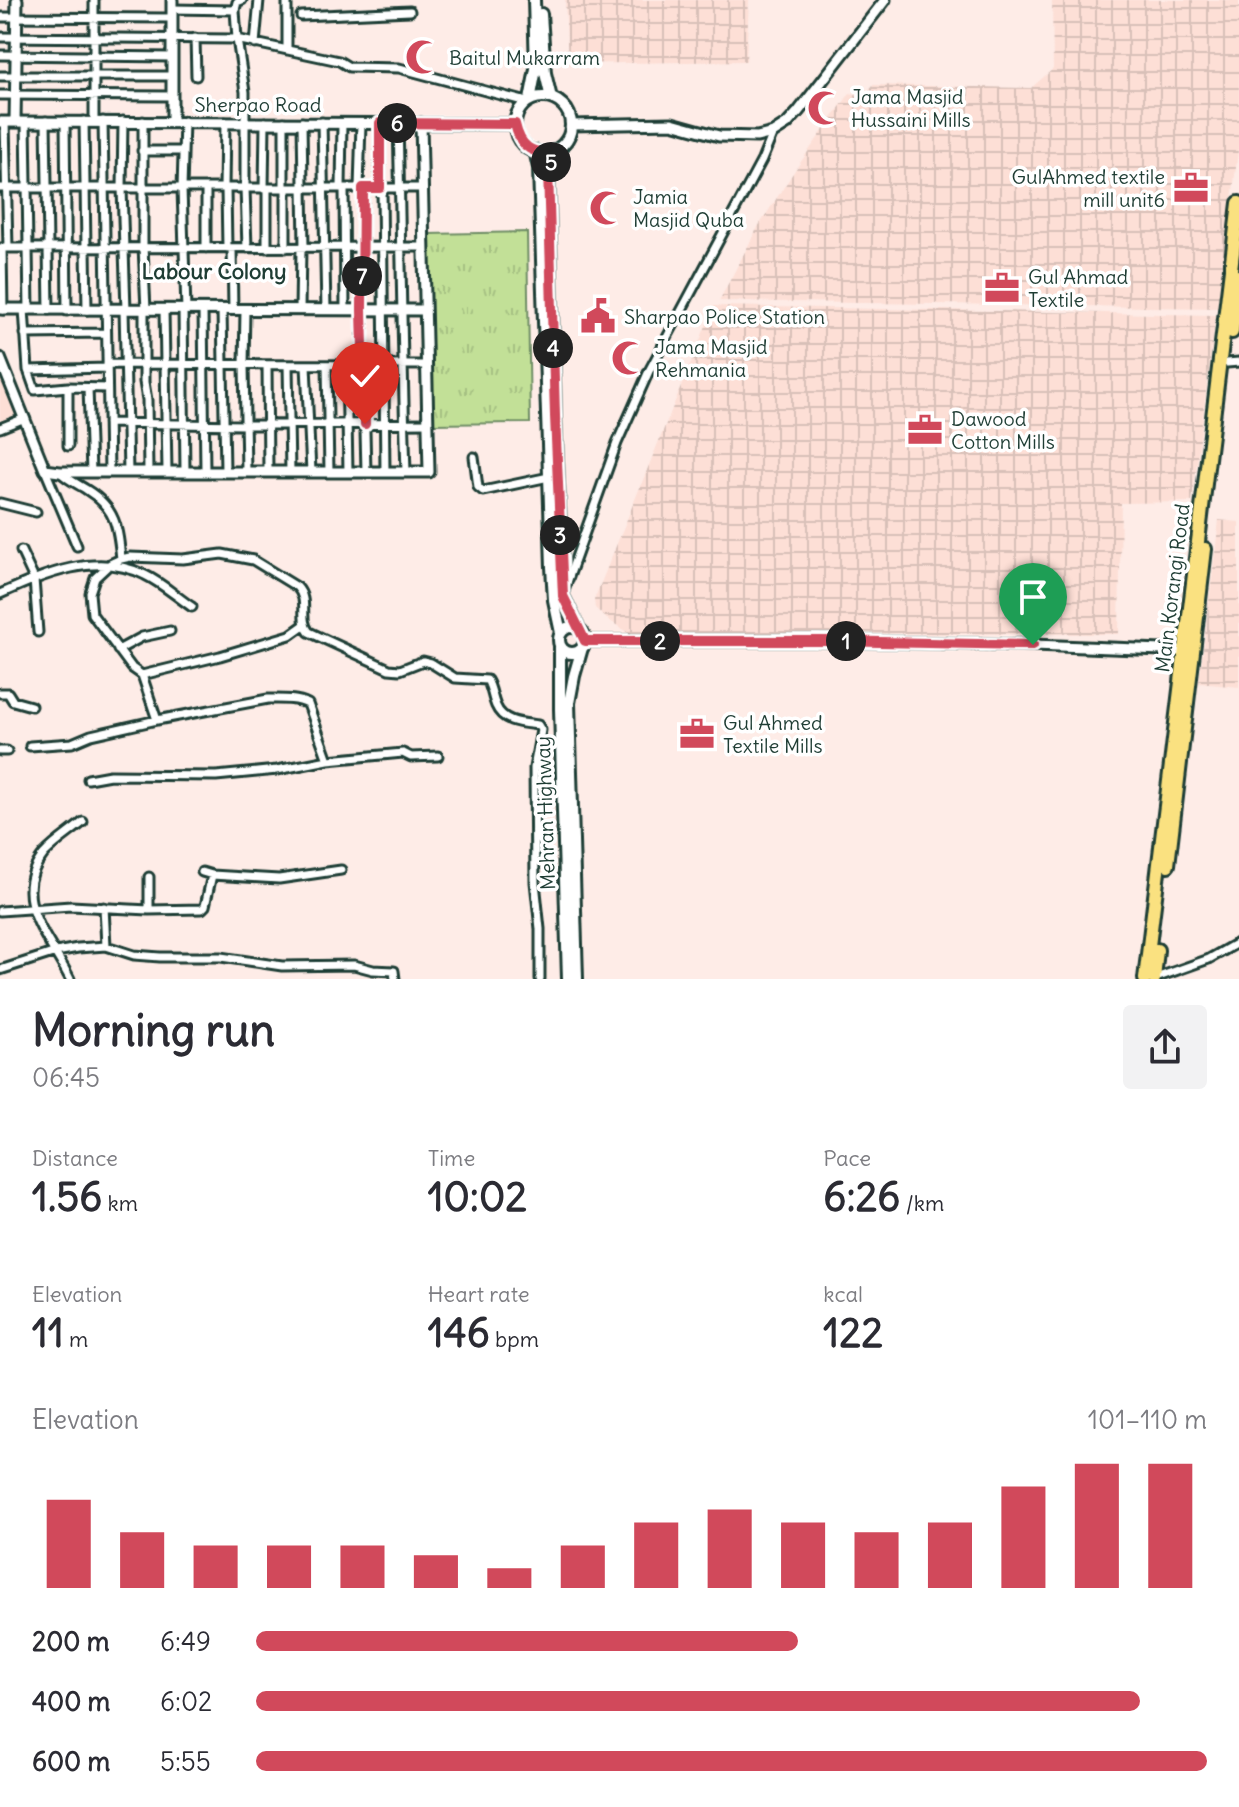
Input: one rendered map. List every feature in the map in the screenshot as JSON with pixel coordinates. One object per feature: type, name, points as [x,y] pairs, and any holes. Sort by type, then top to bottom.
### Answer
[{"type":"main road","points":[[537,0],[545,73],[551,98]]},
{"type":"main road","points":[[528,101],[536,69],[537,0]]},
{"type":"main road","points":[[536,97],[551,98],[568,110],[571,125],[567,140],[554,151],[535,151],[524,145],[518,136],[515,124],[521,108],[528,101],[536,97]]},
{"type":"main road","points":[[535,151],[539,168],[554,600],[561,633],[560,647],[573,653],[583,644]]},
{"type":"main road","points":[[554,151],[548,169],[563,596],[582,633],[583,644],[569,703],[577,979]]},
{"type":"main road","name":"Main Korangi Road","points":[[1153,979],[1239,203]]},
{"type":"main road","name":"Main Korangi Road","points":[[1145,979],[1189,651],[1233,363],[1239,276]]},
{"type":"main road","points":[[561,633],[569,627],[579,629]]},
{"type":"main road","name":"Mehran Highway","points":[[560,647],[568,979]]},
{"type":"street","points":[[17,0],[15,95],[3,188],[2,310],[425,310]]},
{"type":"street","points":[[94,0],[94,121],[103,188],[106,248],[109,472]]},
{"type":"street","points":[[242,0],[237,2],[235,10],[245,92],[247,248]]},
{"type":"street","points":[[255,44],[259,0]]},
{"type":"street","points":[[287,0],[287,50]]},
{"type":"street","points":[[571,125],[672,123],[719,136],[757,137],[773,133],[798,112],[885,0]]},
{"type":"street","points":[[0,17],[94,17],[172,9],[235,10]]},
{"type":"street","points":[[172,9],[172,121]]},
{"type":"street","points":[[301,16],[410,11]]},
{"type":"street","points":[[0,37],[237,39],[339,61],[349,67],[399,68],[528,101]]},
{"type":"street","points":[[195,38],[196,76]]},
{"type":"street","points":[[0,55],[172,57]]},
{"type":"street","points":[[0,76],[172,76]]},
{"type":"street","points":[[0,95],[172,96]]},
{"type":"street","points":[[46,121],[49,310]]},
{"type":"street","points":[[65,121],[67,311]]},
{"type":"street","points":[[87,310],[85,187],[94,121]]},
{"type":"street","points":[[123,121],[128,472]]},
{"type":"street","points":[[143,121],[144,382],[148,471]]},
{"type":"street","points":[[184,121],[185,471]]},
{"type":"street","points":[[11,122],[26,187],[28,249],[25,334],[28,370],[35,390],[107,388]]},
{"type":"street","name":"Sherpao Road","points":[[11,122],[515,124]]},
{"type":"street","points":[[225,122],[225,188],[233,310]]},
{"type":"street","points":[[265,122],[267,248]]},
{"type":"street","points":[[284,122],[286,248]]},
{"type":"street","points":[[300,310],[304,188],[302,122]]},
{"type":"street","points":[[322,122],[326,310]]},
{"type":"street","points":[[342,123],[345,310]]},
{"type":"street","points":[[361,123],[366,472]]},
{"type":"street","points":[[380,123],[385,472]]},
{"type":"street","points":[[398,123],[406,472]]},
{"type":"street","points":[[45,470],[429,472],[421,123]]},
{"type":"street","points":[[563,596],[617,443],[649,371],[762,160],[773,133]]},
{"type":"street","points":[[142,151],[183,151]]},
{"type":"street","points":[[3,188],[422,188]]},
{"type":"street","points":[[206,189],[206,248]]},
{"type":"street","points":[[3,248],[424,247]]},
{"type":"street","points":[[164,310],[167,471]]},
{"type":"street","points":[[203,310],[205,471]]},
{"type":"street","points":[[222,310],[225,471]]},
{"type":"street","points":[[245,310],[246,471]]},
{"type":"street","points":[[25,334],[106,333]]},
{"type":"street","points":[[0,358],[77,546]]},
{"type":"street","points":[[28,370],[127,364],[426,365]]},
{"type":"street","points":[[267,365],[268,472]]},
{"type":"street","points":[[288,365],[290,472]]},
{"type":"street","points":[[306,365],[311,472]]},
{"type":"street","points":[[327,365],[329,472]]},
{"type":"street","points":[[346,365],[348,472]]},
{"type":"street","points":[[68,387],[68,446]]},
{"type":"street","points":[[88,388],[91,472]]},
{"type":"street","points":[[0,428],[25,418]]},
{"type":"street","points":[[108,423],[427,423]]},
{"type":"street","points":[[474,457],[478,487],[483,491],[549,477]]},
{"type":"street","points":[[60,472],[108,508],[117,527],[121,559]]},
{"type":"street","points":[[0,503],[36,512]]},
{"type":"street","points":[[21,551],[34,579],[38,632]]},
{"type":"street","points":[[157,720],[142,675],[132,668],[92,614],[90,593],[95,578],[110,564],[130,557],[183,559],[222,554],[253,560],[302,592],[304,625],[309,632],[389,669],[400,670],[423,661],[455,678],[487,680],[501,715],[512,721],[540,726],[534,768],[540,979]]},
{"type":"street","points":[[0,594],[71,568],[110,564],[146,575],[192,607]]},
{"type":"street","points":[[142,675],[290,635],[304,625]]},
{"type":"street","points":[[118,650],[128,642],[170,631]]},
{"type":"street","points":[[583,644],[830,641],[1189,651]]},
{"type":"street","points":[[0,693],[8,693],[13,701],[31,706]]},
{"type":"street","points":[[30,746],[72,743],[91,735],[157,720],[268,699],[283,699],[308,704],[328,760]]},
{"type":"street","points":[[88,779],[110,775],[216,776],[403,753],[411,757],[438,756]]},
{"type":"street","points":[[70,979],[32,910],[29,887],[42,857],[83,822]]},
{"type":"street","points":[[202,872],[279,879],[341,870]]},
{"type":"street","points":[[0,911],[71,906],[202,909],[212,875]]},
{"type":"street","points":[[149,877],[149,910]]},
{"type":"street","points":[[104,907],[106,946]]},
{"type":"street","points":[[1153,979],[1209,959],[1239,942]]},
{"type":"street","points":[[0,970],[56,952],[106,946],[134,955],[160,957],[198,955],[282,966],[354,965],[394,971],[395,979]]},
{"type":"shaded area","points":[[565,0],[749,0],[746,61],[568,64]]},
{"type":"shaded area","points":[[1052,0],[1239,0],[1239,144],[1218,308],[719,301],[758,227],[850,93],[864,96],[873,85],[1031,88],[1053,69]]},
{"type":"shaded area","points":[[714,306],[1216,315],[1192,502],[1121,503],[1119,634],[628,633],[606,618],[595,608],[594,600]]},
{"type":"shaded area","points":[[4,377],[20,416],[0,425],[0,378]]},
{"type":"shaded area","points":[[1219,520],[1239,522],[1239,687],[1199,683]]},
{"type":"green space","points":[[527,232],[530,423],[431,424],[428,234]]},
{"type":"place","name":"Baitul Mukarram","points":[[423,57]]},
{"type":"place","name":"Jama Masjid Hussaini Mills","points":[[825,108]]},
{"type":"place","name":"GulAhmed textile mill unit6","points":[[1191,188]]},
{"type":"place","name":"Jamia Masjid Quba","points":[[607,208]]},
{"type":"place","name":"Gul Ahmad Textile","points":[[1002,288]]},
{"type":"place","name":"Sharpao Police Station","points":[[598,316]]},
{"type":"place","name":"Jama Masjid Rehmania","points":[[629,358]]},
{"type":"place","name":"Dawood Cotton Mills","points":[[925,430]]},
{"type":"place","name":"Gul Ahmed Textile Mills","points":[[697,734]]},
{"type":"district","name":"Labour Colony","points":[[214,271]]},
{"type":"route","points":[[365,424],[363,188],[380,188],[380,123],[515,124],[524,145],[545,153],[554,151],[548,169],[563,596],[585,641],[1033,645]]}]
